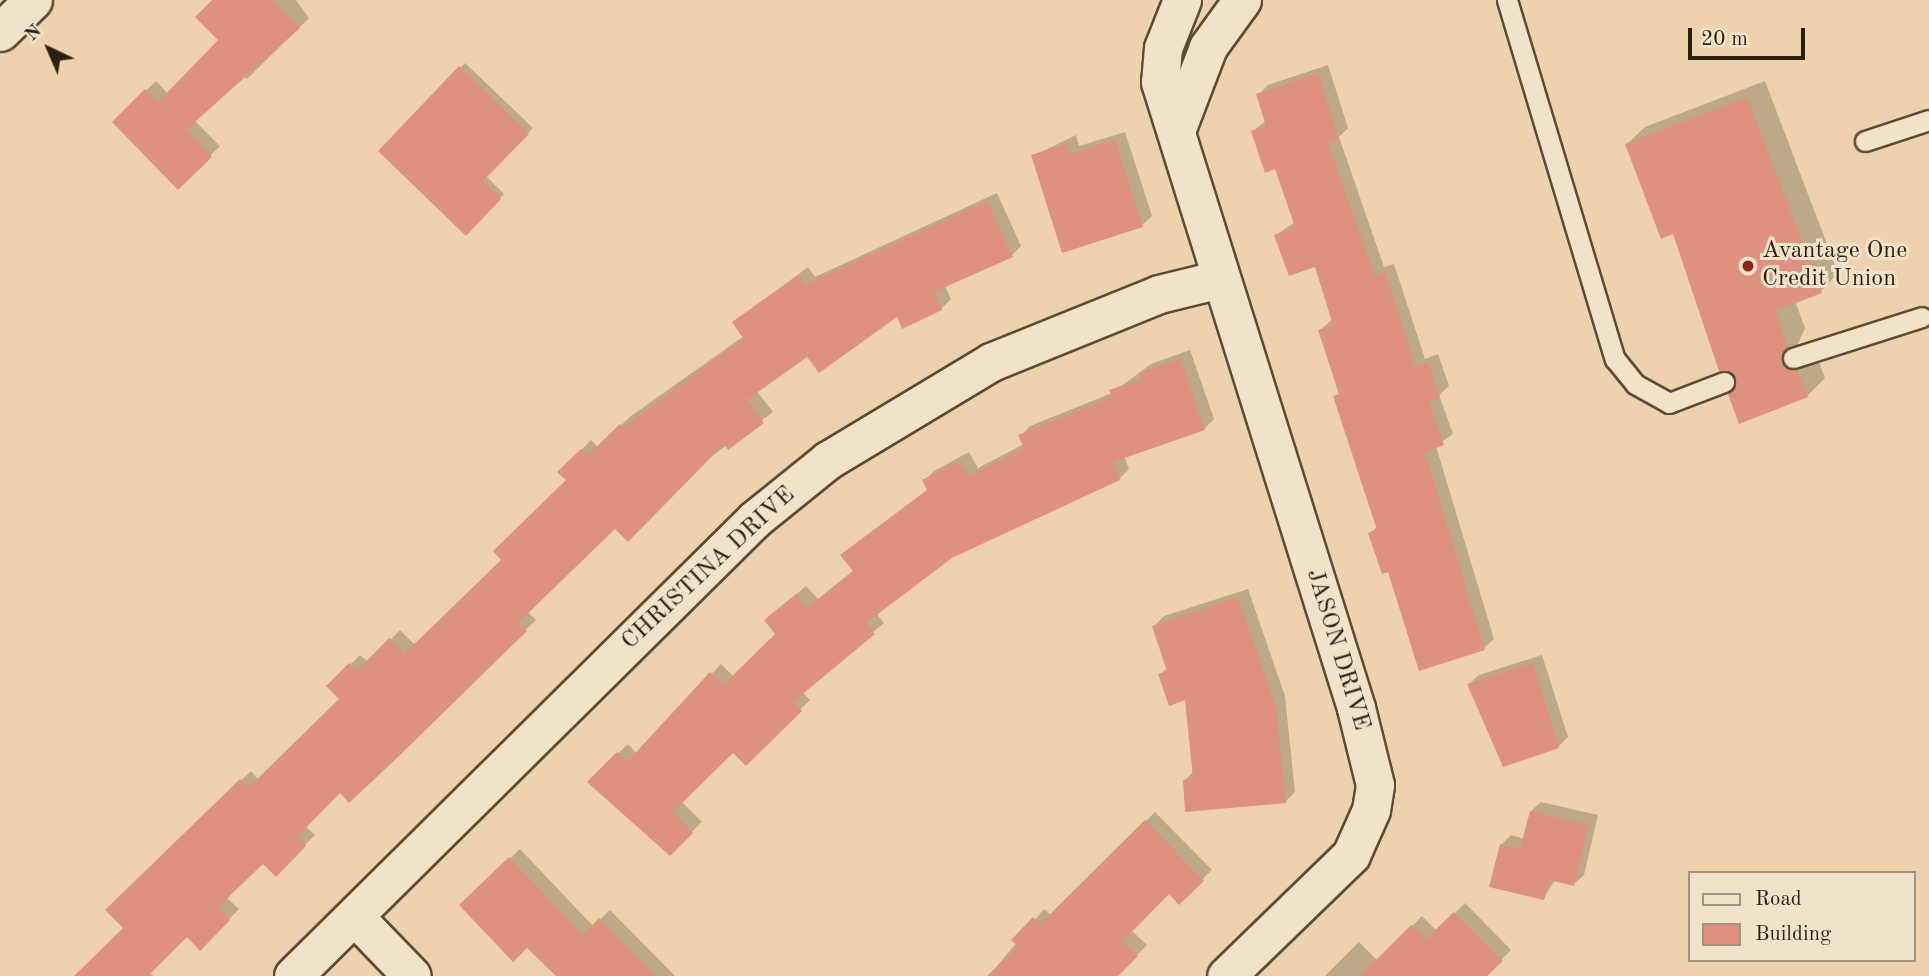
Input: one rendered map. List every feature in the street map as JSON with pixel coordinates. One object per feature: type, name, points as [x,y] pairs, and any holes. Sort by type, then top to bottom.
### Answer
[{"type":"street","points":[[0,32],[33,0]]},
{"type":"street","points":[[1182,0],[1163,48],[1160,82],[1220,279]]},
{"type":"street","points":[[1175,131],[1208,47],[1242,0]]},
{"type":"street","name":"CHRISTINA DRIVE","points":[[293,976],[754,519],[828,460],[991,362],[1159,294],[1220,279]]},
{"type":"street","name":"JASON DRIVE","points":[[1220,279],[1356,708],[1375,785],[1371,810],[1350,855],[1226,976]]},
{"type":"street","points":[[354,916],[412,976]]},
{"type":"lane","points":[[1507,0],[1615,359],[1635,384],[1669,403],[1724,382]]},
{"type":"lane","points":[[1865,141],[1929,120]]},
{"type":"lane","points":[[1793,358],[1922,317]]},
{"type":"building","points":[[212,0],[272,0],[300,28],[186,130],[212,157],[178,190],[112,122],[145,89],[158,102],[218,40],[195,17]]},
{"type":"building","points":[[459,66],[529,134],[483,181],[501,199],[466,236],[378,151]]},
{"type":"building","points":[[1318,73],[1339,139],[1328,143],[1375,276],[1385,272],[1416,367],[1428,363],[1440,397],[1429,401],[1444,445],[1425,452],[1485,650],[1419,671],[1388,572],[1382,574],[1368,533],[1377,530],[1333,396],[1339,394],[1318,330],[1333,325],[1315,267],[1289,276],[1274,235],[1295,227],[1275,169],[1265,173],[1251,131],[1266,126],[1256,94]]},
{"type":"building","name":"Avantage One Credit Union","points":[[1747,97],[1822,293],[1775,311],[1788,347],[1782,362],[1797,370],[1808,397],[1739,424],[1728,394],[1735,377],[1719,371],[1673,234],[1661,239],[1625,144]]},
{"type":"building","points":[[1115,140],[1143,227],[1062,253],[1031,155],[1066,144],[1070,154]]},
{"type":"building","points":[[987,201],[1013,257],[934,292],[942,310],[902,329],[897,317],[819,373],[807,357],[747,400],[764,423],[728,450],[724,444],[628,542],[615,529],[519,622],[527,631],[398,757],[349,803],[340,793],[297,837],[306,846],[276,877],[263,864],[218,907],[230,920],[200,951],[187,937],[148,976],[74,976],[123,928],[105,910],[240,779],[248,788],[339,699],[326,686],[349,663],[357,671],[389,638],[404,654],[501,560],[493,551],[566,480],[557,472],[581,449],[588,455],[620,424],[624,427],[743,338],[732,322],[798,275],[805,285]]},
{"type":"building","points":[[1181,358],[1205,430],[1113,462],[1120,480],[952,558],[866,623],[875,634],[793,702],[802,711],[746,766],[733,753],[673,812],[693,833],[670,856],[587,782],[617,752],[627,762],[710,672],[723,685],[775,634],[764,620],[796,594],[807,608],[853,571],[840,555],[927,490],[922,480],[959,461],[968,477],[1024,448],[1018,435],[1112,397],[1109,390],[1141,379],[1139,373]]},
{"type":"building","points":[[1238,597],[1276,707],[1286,803],[1185,812],[1183,780],[1193,778],[1185,700],[1169,706],[1158,674],[1167,671],[1152,626]]},
{"type":"building","points":[[1533,663],[1559,748],[1503,767],[1467,684]]},
{"type":"building","points":[[1530,811],[1589,825],[1574,886],[1549,880],[1544,900],[1489,887],[1500,844],[1520,849]]},
{"type":"building","points":[[1145,820],[1204,881],[1179,905],[1169,894],[1123,941],[1138,956],[1118,976],[987,976],[1018,946],[1011,940],[1033,917],[1040,924]]},
{"type":"building","points":[[509,857],[583,935],[599,918],[656,976],[556,976],[527,948],[513,962],[459,905]]},
{"type":"building","points":[[1454,912],[1503,961],[1487,976],[1360,976],[1411,925],[1426,939]]},
{"type":"place","name":"Avantage One Credit Union","points":[[1748,266]]}]
